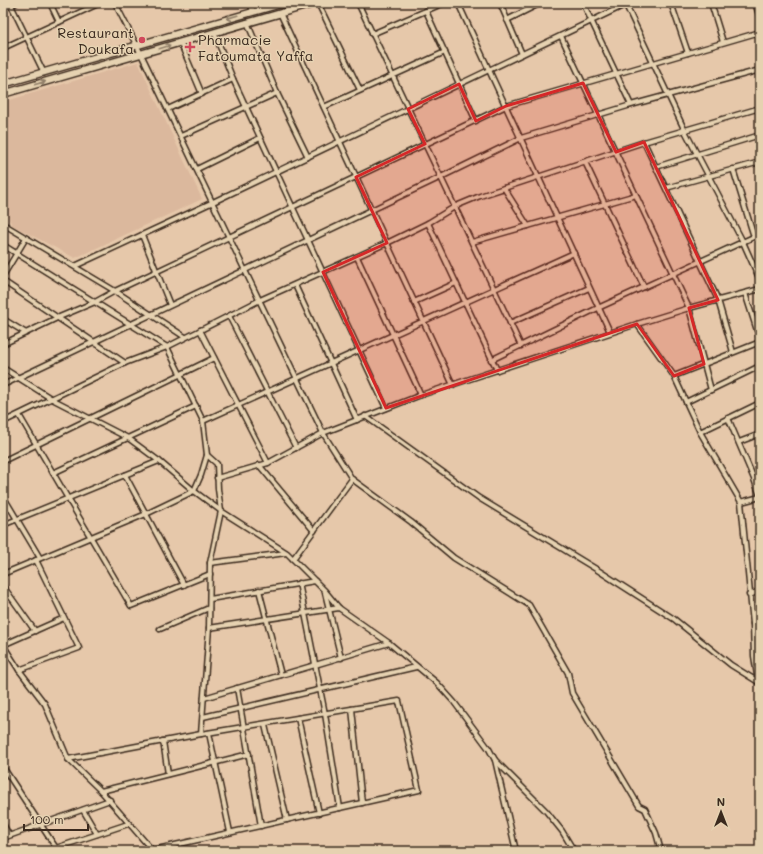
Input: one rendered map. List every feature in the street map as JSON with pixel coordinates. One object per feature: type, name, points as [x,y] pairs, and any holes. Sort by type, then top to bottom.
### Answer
[{"type":"main road","points":[[3,84],[274,4],[284,3]]},
{"type":"main road","points":[[3,94],[247,22],[317,3]]},
{"type":"street","points":[[3,9],[10,4],[16,3]]},
{"type":"street","points":[[50,3],[59,22]]},
{"type":"street","points":[[3,48],[100,3]]},
{"type":"street","points":[[116,3],[246,270],[323,433],[352,480],[411,522],[454,558],[528,605],[568,673],[572,693],[639,806],[645,809],[656,833],[661,851]]},
{"type":"street","points":[[250,3],[253,11]]},
{"type":"street","points":[[317,3],[360,90]]},
{"type":"street","points":[[358,3],[441,178],[456,206],[521,346]]},
{"type":"street","points":[[372,34],[444,3]]},
{"type":"street","points":[[458,3],[610,332]]},
{"type":"street","points":[[500,3],[522,54]]},
{"type":"street","points":[[507,20],[541,3]]},
{"type":"street","points":[[583,3],[631,106]]},
{"type":"street","points":[[670,3],[688,53]]},
{"type":"street","points":[[711,3],[723,42]]},
{"type":"street","points":[[755,3],[760,18]]},
{"type":"street","points":[[10,4],[44,73]]},
{"type":"street","points":[[75,266],[340,142],[626,4],[668,96],[743,242],[760,280]]},
{"type":"street","points":[[426,11],[476,120]]},
{"type":"street","points":[[280,13],[453,385]]},
{"type":"street","points":[[247,22],[277,93],[308,157]]},
{"type":"street","points":[[214,32],[233,80],[386,408]]},
{"type":"street","points":[[3,344],[57,318],[95,302],[115,291],[506,106],[760,32]]},
{"type":"street","points":[[561,36],[689,308],[711,390]]},
{"type":"street","points":[[180,42],[202,94]]},
{"type":"street","points":[[324,107],[444,52]]},
{"type":"street","points":[[3,385],[93,343],[150,314],[441,178],[521,138],[760,70]]},
{"type":"street","points":[[168,109],[233,80]]},
{"type":"street","points":[[181,136],[277,93]]},
{"type":"street","points":[[3,422],[125,363],[167,347],[260,300],[387,243],[428,223],[456,206],[504,188],[644,142],[760,108]]},
{"type":"street","points":[[656,167],[760,135]]},
{"type":"street","points":[[197,169],[260,138]]},
{"type":"street","points":[[644,142],[718,300],[733,352]]},
{"type":"street","points":[[585,162],[644,287]]},
{"type":"street","points":[[666,188],[760,162]]},
{"type":"street","points":[[733,169],[754,237]]},
{"type":"street","points":[[504,188],[528,226]]},
{"type":"street","points":[[472,242],[636,196]]},
{"type":"street","points":[[428,223],[497,370]]},
{"type":"street","points":[[3,224],[75,266],[185,337]]},
{"type":"street","points":[[491,360],[598,308],[760,234]]},
{"type":"street","points":[[142,235],[158,271],[170,305]]},
{"type":"street","points":[[3,276],[26,238]]},
{"type":"street","points":[[3,245],[167,347],[182,374],[204,421],[207,455],[194,492],[146,514],[3,574]]},
{"type":"street","points":[[204,421],[574,253]]},
{"type":"street","points":[[357,257],[421,395]]},
{"type":"street","points":[[3,281],[93,343],[125,363]]},
{"type":"street","points":[[414,302],[456,283]]},
{"type":"street","points":[[295,285],[357,420]]},
{"type":"street","points":[[510,323],[589,288]]},
{"type":"street","points":[[217,478],[268,463],[323,433],[421,395],[610,332],[689,308],[760,289]]},
{"type":"street","points":[[674,376],[760,341],[745,293]]},
{"type":"street","points":[[229,316],[296,448]]},
{"type":"street","points":[[3,319],[26,333]]},
{"type":"street","points":[[637,324],[674,376],[700,432],[741,502],[753,624],[754,656],[759,682]]},
{"type":"street","points":[[200,330],[268,463]]},
{"type":"street","points":[[3,461],[214,358]]},
{"type":"street","points":[[686,402],[760,366]]},
{"type":"street","points":[[3,368],[52,399],[128,438],[159,461],[194,492],[287,553],[325,591],[339,608],[389,643],[437,684],[454,702],[489,749],[495,760],[516,851]]},
{"type":"street","points":[[700,432],[760,403]]},
{"type":"street","points":[[53,473],[196,406]]},
{"type":"street","points":[[19,415],[132,606],[210,574]]},
{"type":"street","points":[[365,416],[479,498],[596,569],[674,619],[731,665],[759,682]]},
{"type":"street","points":[[728,418],[760,496],[741,502]]},
{"type":"street","points":[[739,442],[760,434]]},
{"type":"street","points":[[201,734],[209,628],[210,563],[221,511],[217,464],[207,455]]},
{"type":"street","points":[[3,525],[159,461]]},
{"type":"street","points":[[259,465],[314,530]]},
{"type":"street","points":[[125,475],[184,585]]},
{"type":"street","points":[[754,479],[760,477]]},
{"type":"street","points":[[293,559],[352,480]]},
{"type":"street","points":[[3,496],[38,559],[79,648],[19,670]]},
{"type":"street","points":[[210,563],[287,553]]},
{"type":"street","points":[[210,599],[315,581]]},
{"type":"street","points":[[299,583],[325,714],[340,808]]},
{"type":"street","points":[[3,586],[35,631]]},
{"type":"street","points":[[259,590],[281,675]]},
{"type":"street","points":[[325,591],[341,658]]},
{"type":"street","points":[[750,595],[760,591]]},
{"type":"street","points":[[160,629],[209,608]]},
{"type":"street","points":[[209,628],[339,608]]},
{"type":"street","points":[[64,618],[3,645],[19,670],[45,704],[68,759],[110,800],[128,824],[153,850],[419,790],[399,702],[201,734],[68,759]]},
{"type":"street","points":[[753,624],[760,621]]},
{"type":"street","points":[[204,698],[389,643]]},
{"type":"street","points":[[754,656],[760,654]]},
{"type":"street","points":[[203,717],[416,667]]},
{"type":"street","points":[[237,688],[261,826]]},
{"type":"street","points":[[352,709],[362,803]]},
{"type":"street","points":[[298,718],[319,813]]},
{"type":"street","points":[[265,724],[287,820]]},
{"type":"street","points":[[209,733],[230,832]]},
{"type":"street","points":[[163,741],[168,774]]},
{"type":"street","points":[[101,791],[249,754]]},
{"type":"street","points":[[495,760],[546,811],[562,831],[574,851]]},
{"type":"street","points":[[3,767],[56,848],[128,824]]},
{"type":"street","points":[[3,838],[110,800]]},
{"type":"street","points":[[83,810],[97,834]]},
{"type":"street","points":[[3,824],[9,835]]},
{"type":"highlighted area","points":[[583,83],[616,152],[644,142],[718,300],[689,308],[704,364],[674,376],[637,324],[386,408],[323,272],[387,243],[356,177],[425,144],[408,109],[459,84],[476,121],[506,106]]},
{"type":"shaded area","points":[[138,62],[202,199],[75,258],[12,225],[3,207],[3,102]]},
{"type":"place","name":"Restaurant Doukafa","points":[[142,40]]},
{"type":"place","name":"Pharmacie Fatoumata Yaffa","points":[[190,47]]}]
